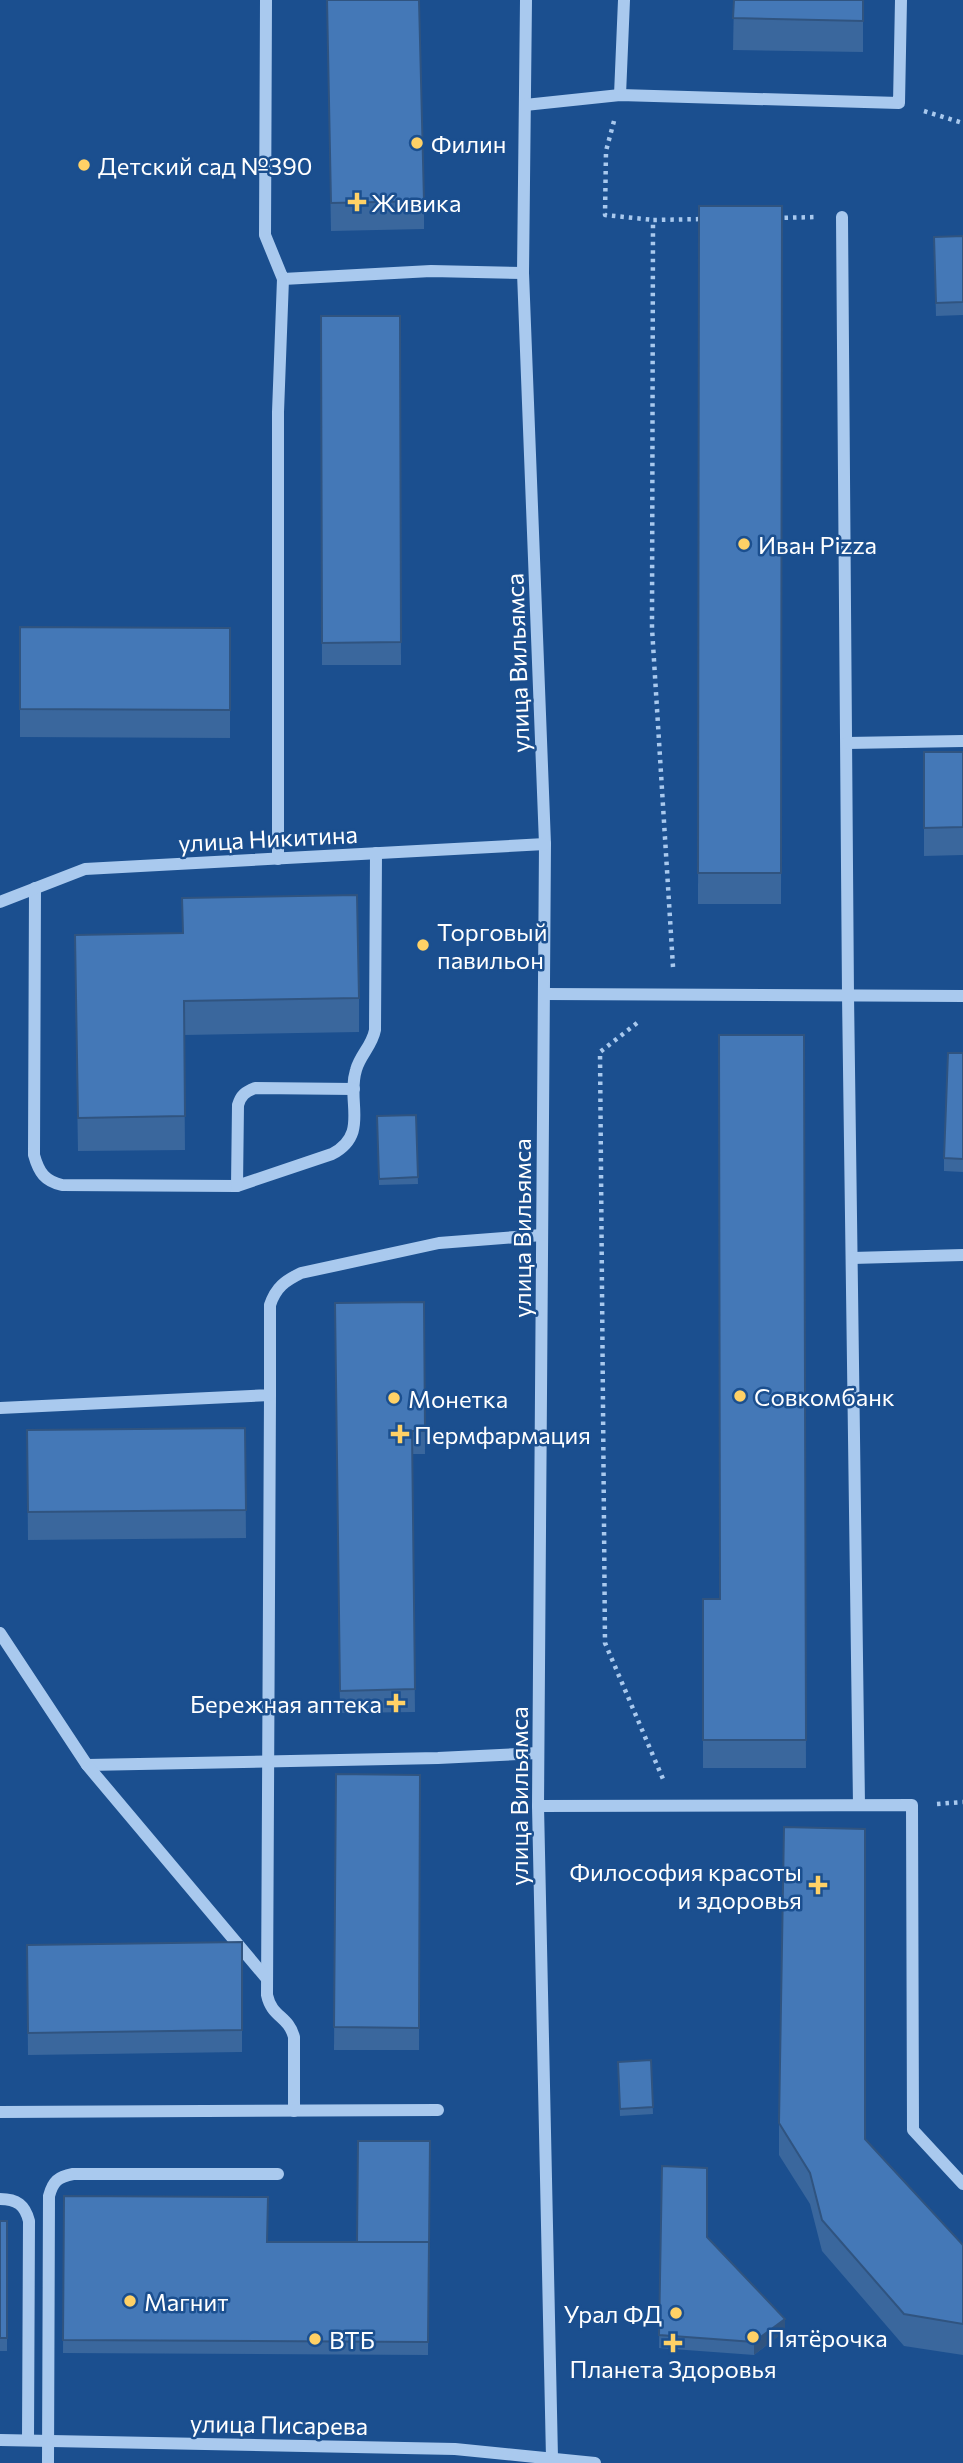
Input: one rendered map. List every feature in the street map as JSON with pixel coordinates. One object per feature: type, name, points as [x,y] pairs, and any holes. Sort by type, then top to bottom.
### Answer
[{"type":"street","points":[[266,0],[265,235],[284,279],[278,440],[278,859]]},
{"type":"street","name":"улица Вильямса","points":[[526,0],[523,273],[545,844],[538,1806],[553,2460]]},
{"type":"street","points":[[620,95],[624,0]]},
{"type":"street","points":[[525,105],[620,95],[899,103],[901,0]]},
{"type":"street","points":[[842,217],[848,995],[859,1805]]},
{"type":"street","points":[[284,279],[431,271],[523,273]]},
{"type":"street","points":[[847,743],[963,741]]},
{"type":"street","name":"улица Никитина","points":[[0,902],[85,869],[545,844]]},
{"type":"street","points":[[35,888],[34,1155],[37,1168],[48,1182],[62,1185],[237,1186],[344,1147],[352,1137],[356,1066],[372,1043],[375,1030],[376,853]]},
{"type":"street","points":[[544,994],[963,996]]},
{"type":"street","points":[[237,1186],[238,1105],[240,1097],[246,1091],[255,1088],[354,1089]]},
{"type":"street","points":[[294,2111],[295,2037],[292,2027],[270,2007],[267,1979],[271,1305],[275,1291],[285,1281],[301,1273],[439,1243],[542,1235]]},
{"type":"street","points":[[852,1258],[963,1255]]},
{"type":"street","points":[[0,1408],[270,1395]]},
{"type":"street","points":[[0,1633],[87,1765],[267,1979]]},
{"type":"street","points":[[87,1765],[438,1758],[538,1753]]},
{"type":"street","points":[[538,1806],[912,1805],[913,2130],[963,2184]]},
{"type":"street","points":[[0,2112],[438,2110]]},
{"type":"street","points":[[48,2463],[49,2196],[52,2184],[60,2176],[73,2174],[278,2175]]},
{"type":"street","points":[[0,2199],[18,2202],[26,2210],[29,2221],[28,2440]]},
{"type":"street","name":"улица Писарева","points":[[0,2440],[455,2449],[595,2463]]},
{"type":"path","points":[[620,95],[606,151],[606,215],[653,220],[707,219]]},
{"type":"path","points":[[899,103],[963,123]]},
{"type":"path","points":[[775,218],[842,217]]},
{"type":"path","points":[[653,220],[652,628],[675,994],[600,1052],[605,1643],[674,1806]]},
{"type":"building","points":[[327,0],[419,0],[424,201],[331,203]]},
{"type":"building","points":[[734,0],[863,0],[863,21],[733,18]]},
{"type":"building","points":[[699,206],[782,206],[781,873],[698,873]]},
{"type":"building","points":[[963,236],[963,302],[936,303],[934,237]]},
{"type":"building","points":[[321,316],[400,316],[401,642],[322,643]]},
{"type":"building","points":[[20,627],[230,628],[230,710],[20,709]]},
{"type":"building","points":[[924,752],[963,752],[963,827],[924,828]]},
{"type":"building","points":[[357,895],[359,998],[184,1001],[185,1116],[78,1118],[75,935],[183,933],[182,898]]},
{"type":"building","points":[[719,1035],[804,1035],[806,1740],[703,1740],[703,1599],[720,1599]]},
{"type":"building","points":[[948,1053],[963,1053],[963,1159],[944,1158]]},
{"type":"building","points":[[416,1115],[418,1177],[379,1179],[377,1116]]},
{"type":"building","points":[[424,1302],[425,1431],[412,1431],[415,1689],[340,1691],[335,1303]]},
{"type":"building","points":[[245,1428],[246,1510],[28,1512],[27,1430]]},
{"type":"building","points":[[336,1774],[420,1775],[419,2028],[334,2027]]},
{"type":"building","points":[[784,1827],[865,1829],[865,2139],[963,2245],[963,2324],[904,2314],[822,2220],[810,2173],[779,2123]]},
{"type":"building","points":[[242,1942],[242,2030],[28,2033],[27,1945]]},
{"type":"building","points":[[651,2060],[653,2107],[620,2109],[618,2062]]},
{"type":"building","points":[[358,2141],[430,2141],[429,2249],[429,2242],[357,2242]]},
{"type":"building","points":[[662,2166],[707,2168],[707,2237],[785,2319],[754,2342],[659,2335]]},
{"type":"building","points":[[64,2196],[268,2197],[267,2242],[429,2242],[428,2342],[63,2340]]},
{"type":"building","points":[[0,2221],[7,2221],[7,2338],[0,2338]]},
{"type":"place","name":"Филин","points":[[417,143]]},
{"type":"place","name":"Детский сад №390","points":[[84,165]]},
{"type":"place","name":"Живика","points":[[357,202]]},
{"type":"place","name":"Иван Pizza","points":[[744,544]]},
{"type":"place","name":"Торговый павильон","points":[[423,945]]},
{"type":"place","name":"Совкомбанк","points":[[740,1396]]},
{"type":"place","name":"Монетка","points":[[394,1398]]},
{"type":"place","name":"Пермфармация","points":[[400,1434]]},
{"type":"place","name":"Бережная аптека","points":[[396,1703]]},
{"type":"place","name":"Философия красоты и здоровья","points":[[818,1885]]},
{"type":"place","name":"Магнит","points":[[130,2301]]},
{"type":"place","name":"Урал ФД","points":[[676,2313]]},
{"type":"place","name":"Пятёрочка","points":[[753,2337]]},
{"type":"place","name":"ВТБ","points":[[315,2339]]},
{"type":"place","name":"Планета Здоровья","points":[[673,2343]]}]
